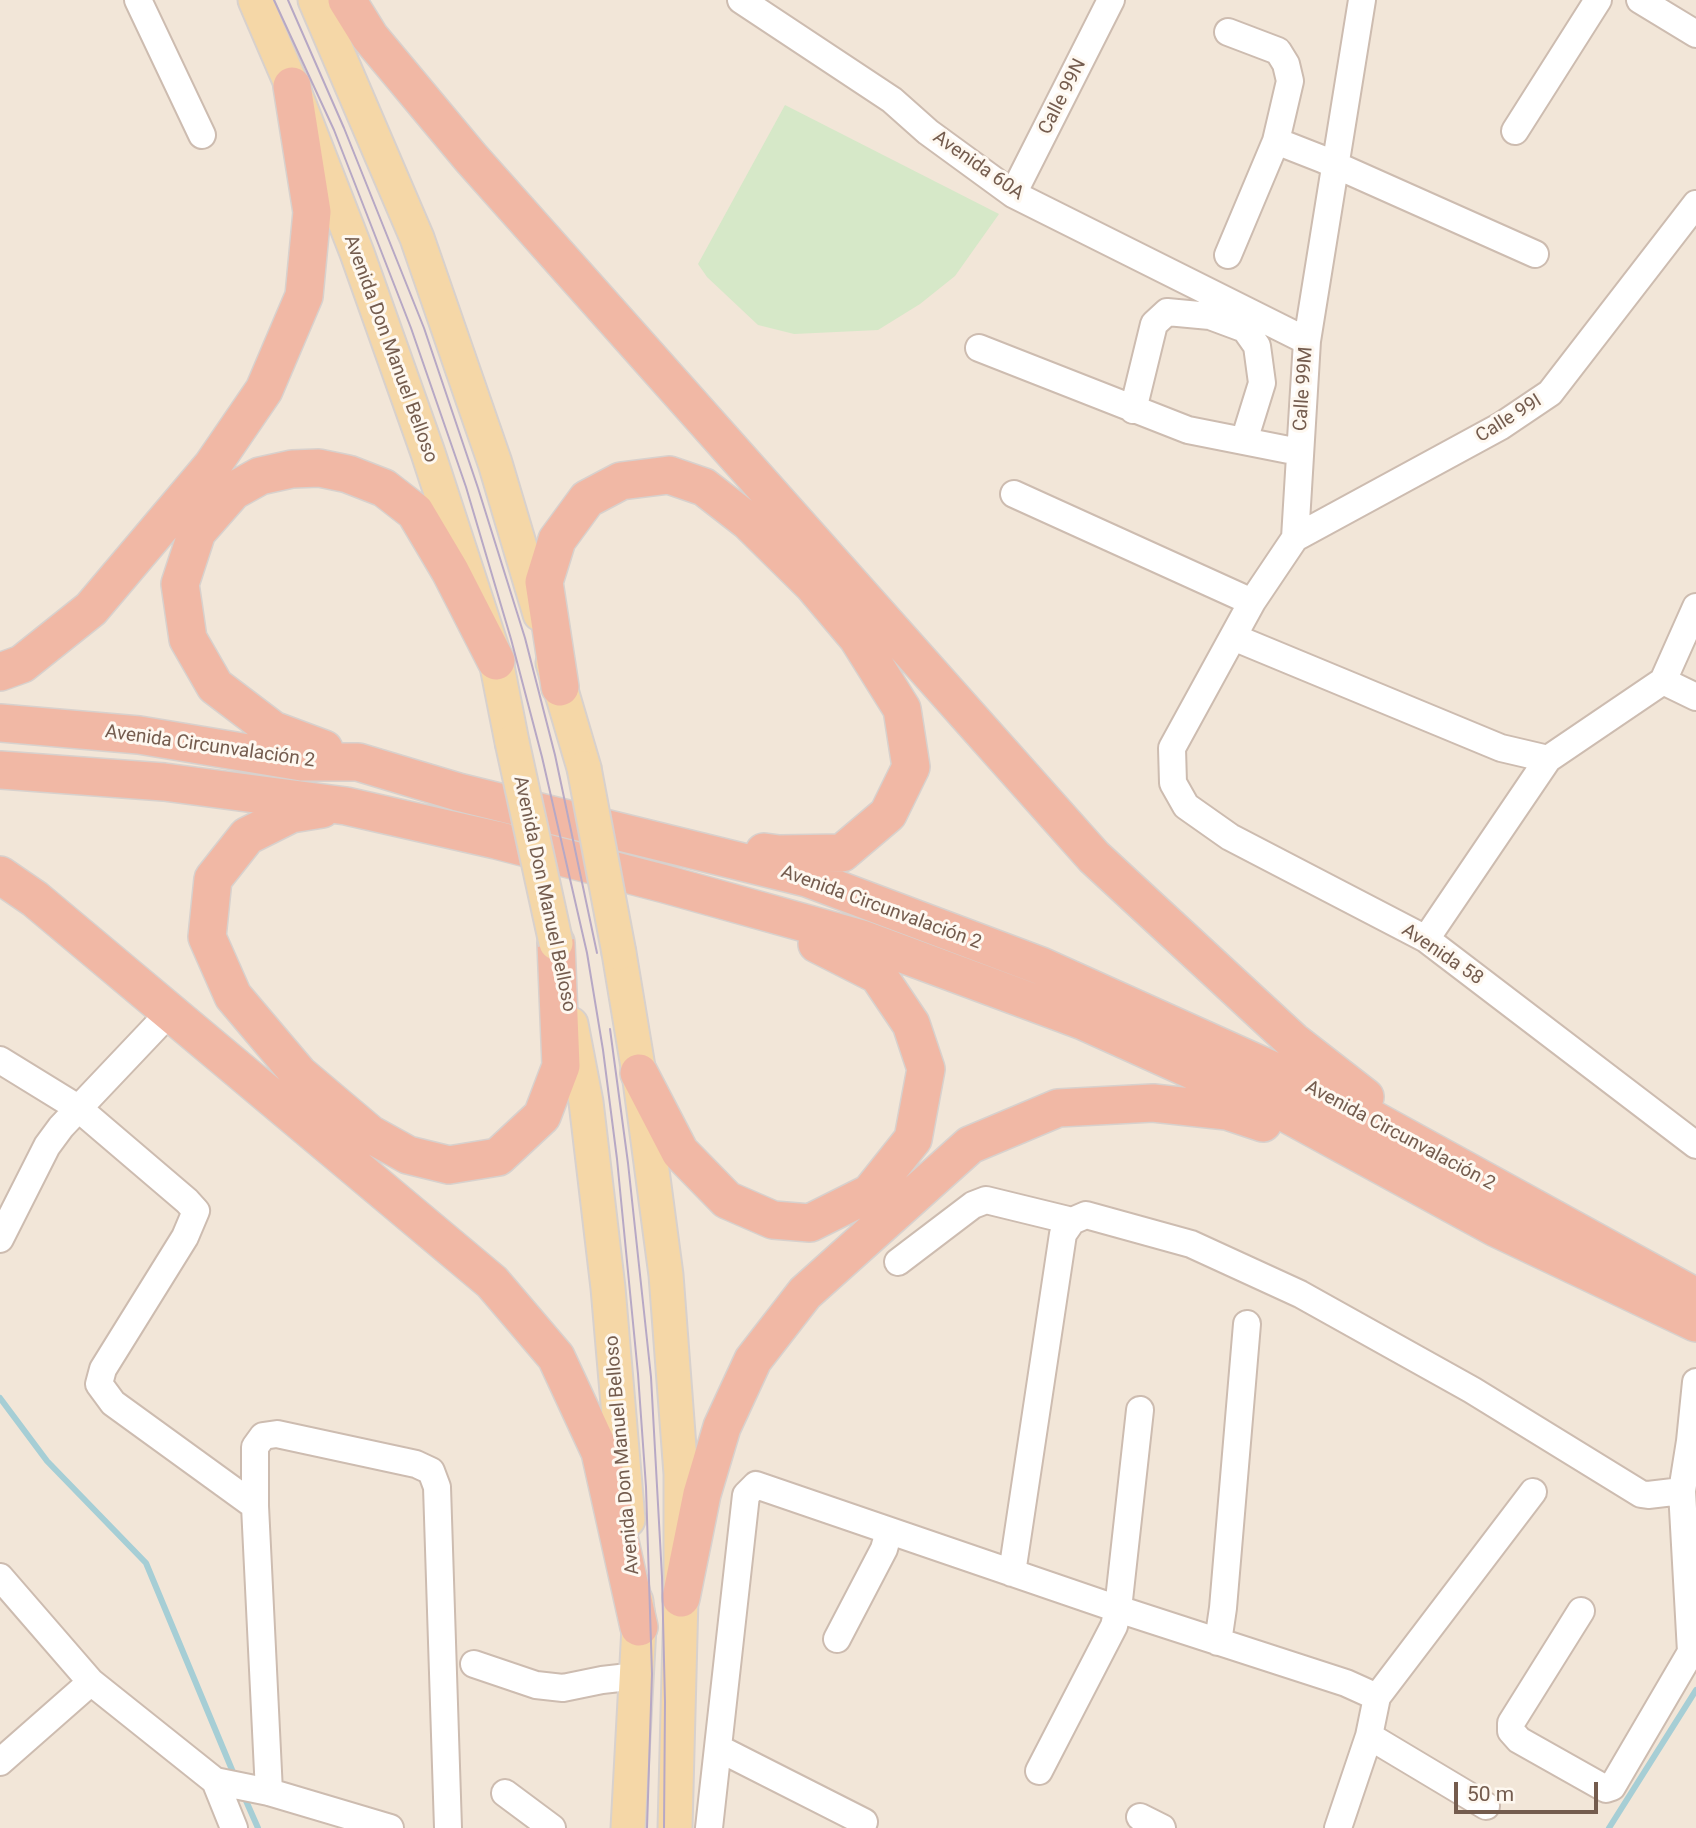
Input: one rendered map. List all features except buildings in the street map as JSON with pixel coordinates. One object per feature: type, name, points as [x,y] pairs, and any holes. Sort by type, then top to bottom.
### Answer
[{"type":"highway","points":[[347,0],[370,37],[471,158],[1094,857],[1293,1041],[1446,1159]]},
{"type":"highway","points":[[0,672],[22,664],[92,609],[212,466],[264,390],[304,296],[312,212],[292,86]]},
{"type":"highway","points":[[358,762],[273,730],[215,686],[188,639],[180,584],[197,532],[233,491],[260,476],[292,469],[319,468],[348,474],[384,488],[415,512],[450,571],[496,661]]},
{"type":"highway","points":[[560,687],[544,582],[557,540],[587,499],[621,481],[669,475],[705,487],[749,522],[813,585],[857,637],[902,709],[911,766],[888,814],[842,853],[779,854],[621,831]]},
{"type":"highway","name":"Avenida Circunvalación 2","points":[[0,723],[139,735],[302,762],[358,762],[458,792],[807,878],[1041,966],[1334,1098],[1696,1297]]},
{"type":"highway","name":"Avenida Circunvalación 2","points":[[0,769],[164,782],[346,806],[496,840],[862,939],[1083,1021],[1278,1108],[1496,1228],[1696,1323]]},
{"type":"highway","points":[[346,806],[291,814],[247,836],[213,879],[208,937],[233,996],[299,1074],[370,1134],[408,1155],[449,1165],[498,1157],[542,1116],[561,1066],[556,943]]},
{"type":"highway","points":[[0,875],[35,899],[492,1282],[555,1357],[600,1452],[639,1627]]},
{"type":"highway","points":[[639,1073],[680,1152],[727,1199],[773,1220],[810,1223],[870,1193],[913,1139],[926,1069],[911,1024],[878,975],[741,905]]},
{"type":"highway","points":[[681,1598],[702,1494],[722,1427],[753,1360],[805,1293],[970,1145],[1058,1108],[1153,1103],[1227,1111],[1371,1160]]},
{"type":"main road","name":"Avenida Don Manuel Belloso","points":[[255,0],[292,86],[356,253],[428,453],[496,661],[556,943],[586,1102],[608,1288],[639,1627],[628,1828]]},
{"type":"main road","points":[[315,0],[416,238],[495,463],[583,768],[639,1073],[666,1275],[681,1474],[681,1598],[675,1828]]},
{"type":"street","points":[[138,0],[202,135]]},
{"type":"street","name":"Avenida 60A","points":[[741,0],[892,100],[928,132],[1013,194],[1307,341]]},
{"type":"street","name":"Calle 99N","points":[[1013,194],[1111,0]]},
{"type":"street","name":"Calle 99M","points":[[1172,748],[1252,602],[1294,538],[1307,341],[1362,0]]},
{"type":"street","points":[[1515,131],[1598,0]]},
{"type":"street","points":[[1640,0],[1696,34]]},
{"type":"street","points":[[1228,32],[1278,51],[1286,64],[1290,81],[1276,141],[1228,255]]},
{"type":"street","points":[[1276,141],[1535,254]]},
{"type":"street","name":"Calle 99I","points":[[1294,538],[1501,426],[1550,393],[1692,220]]},
{"type":"street","points":[[1133,410],[1154,324],[1167,312],[1210,316],[1245,329],[1257,346],[1262,383],[1244,440]]},
{"type":"street","points":[[979,348],[1188,430],[1299,452]]},
{"type":"street","points":[[1014,494],[1252,602]]},
{"type":"street","points":[[1426,939],[1548,759],[1664,681],[1696,607]]},
{"type":"street","points":[[1233,637],[1502,748],[1548,759]]},
{"type":"street","points":[[1664,681],[1696,697]]},
{"type":"street","name":"Avenida 58","points":[[1172,748],[1173,783],[1186,806],[1230,837],[1426,939],[1696,1144]]},
{"type":"street","points":[[0,1239],[47,1146],[78,1108],[170,1012]]},
{"type":"street","points":[[0,1060],[78,1108],[187,1200],[196,1211],[185,1237],[103,1369],[99,1384],[113,1403],[255,1506]]},
{"type":"street","points":[[898,1262],[973,1205],[986,1200],[1072,1221]]},
{"type":"street","points":[[1012,1573],[1063,1234],[1072,1221],[1087,1215],[1191,1244],[1300,1294],[1472,1390],[1642,1494],[1682,1491]]},
{"type":"street","points":[[1218,1642],[1247,1324]]},
{"type":"street","points":[[1581,1611],[1511,1723],[1511,1731],[1519,1740],[1606,1789],[1612,1787],[1691,1652],[1682,1491],[1693,1443],[1696,1382]]},
{"type":"street","points":[[1039,1771],[1114,1626],[1140,1410]]},
{"type":"street","points":[[261,1790],[255,1447],[262,1436],[277,1434],[416,1464],[431,1471],[437,1487],[448,1828]]},
{"type":"street","points":[[709,1828],[746,1495],[756,1485],[1118,1609],[1346,1683],[1377,1697]]},
{"type":"street","points":[[1338,1828],[1369,1736],[1377,1697],[1533,1492]]},
{"type":"street","points":[[837,1639],[884,1549],[889,1531]]},
{"type":"street","points":[[0,1577],[91,1682],[221,1782],[261,1790],[390,1828]]},
{"type":"street","points":[[474,1664],[536,1685],[563,1688],[637,1676]]},
{"type":"street","points":[[0,1762],[91,1682]]},
{"type":"street","points":[[1369,1736],[1486,1806]]},
{"type":"street","points":[[718,1748],[864,1822]]},
{"type":"street","points":[[221,1782],[234,1828]]},
{"type":"street","points":[[505,1793],[552,1828]]},
{"type":"shaded area","points":[[0,0],[1696,0],[1696,1828],[0,1828]]},
{"type":"green space","points":[[785,105],[999,214],[955,276],[920,304],[878,330],[794,334],[758,325],[707,277],[698,264]]},
{"type":"waterway","points":[[0,1398],[47,1461],[146,1563],[235,1777]]},
{"type":"waterway","points":[[1609,1828],[1696,1690]]},
{"type":"waterway","points":[[243,1794],[258,1828]]},
{"type":"tram line","points":[[274,0],[334,130],[411,328],[466,487],[511,639],[542,757],[587,953],[617,1159],[646,1487],[652,1674],[647,1828]]},
{"type":"tram line","points":[[288,0],[344,128],[424,328],[478,488],[525,638],[555,755],[597,953]]},
{"type":"tram line","points":[[610,1029],[628,1163],[651,1377],[662,1577],[664,1828]]}]
